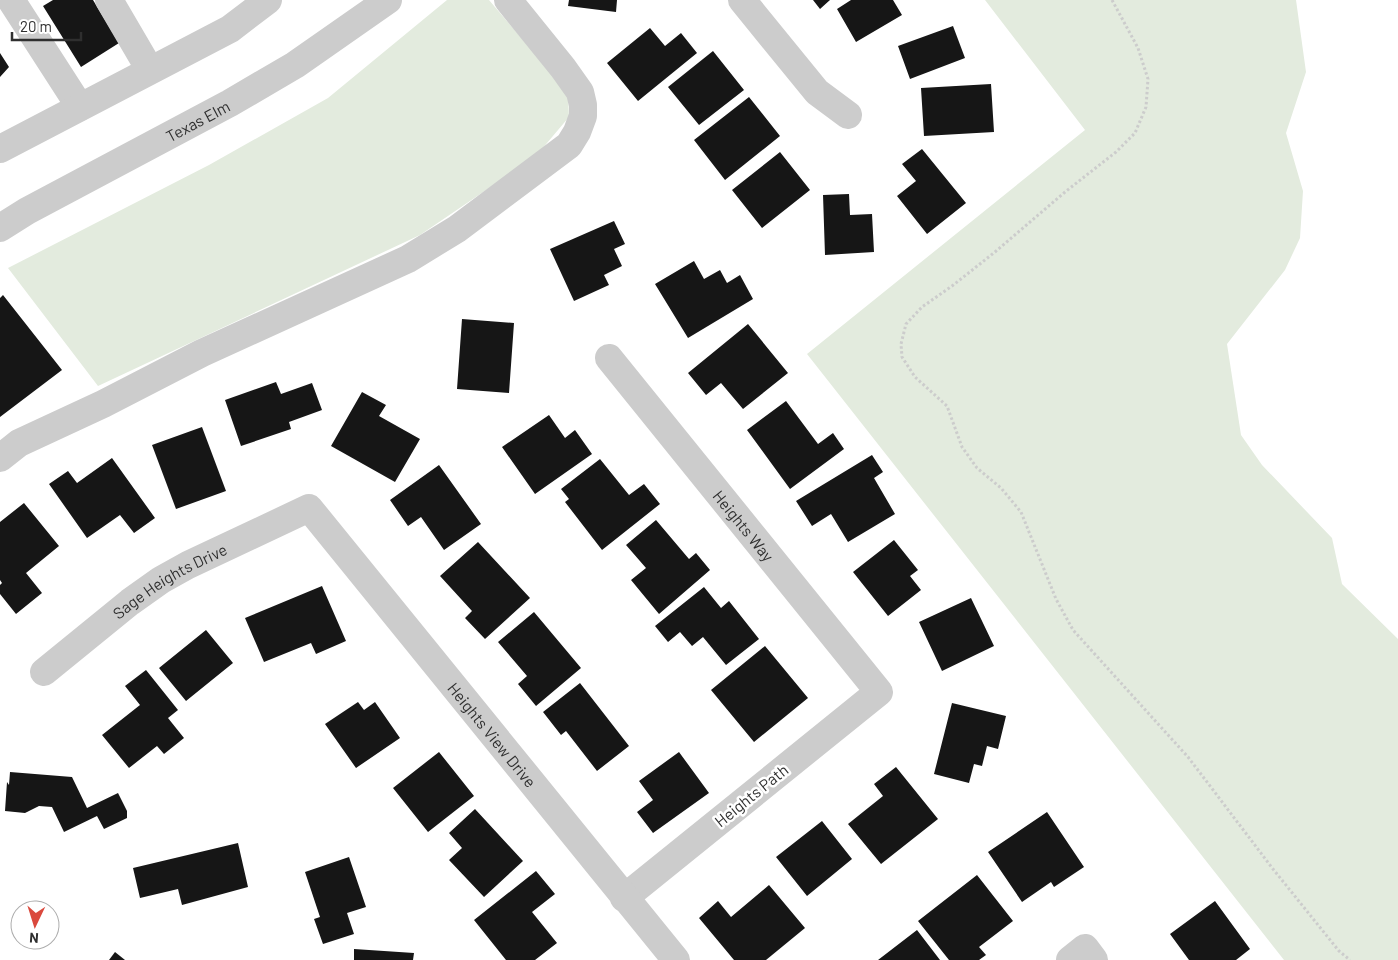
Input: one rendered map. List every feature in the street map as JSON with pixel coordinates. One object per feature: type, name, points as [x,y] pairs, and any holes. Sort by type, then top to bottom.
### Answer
[{"type":"street","points":[[10,0],[80,107]]},
{"type":"street","points":[[109,0],[150,70]]},
{"type":"street","points":[[0,149],[230,29],[268,0]]},
{"type":"street","name":"Texas Elm","points":[[0,228],[27,210],[230,103],[295,65],[388,0]]},
{"type":"street","points":[[0,458],[19,443],[103,404],[202,353],[408,260],[458,229],[569,145],[577,132],[583,116],[580,92],[508,0]]},
{"type":"street","points":[[742,0],[817,92],[848,115]]},
{"type":"street","name":"Heights Way","points":[[609,358],[879,692]]},
{"type":"street","name":"Sage Heights Drive","points":[[44,672],[130,602],[161,580],[188,565],[309,508]]},
{"type":"street","name":"Heights View Drive","points":[[309,508],[676,960]]},
{"type":"street","name":"Heights Path","points":[[624,898],[879,692]]},
{"type":"path","points":[[1112,0],[1138,48],[1148,79],[1146,107],[1135,133],[1116,152],[1065,192],[995,252],[922,307],[906,324],[901,344],[902,357],[915,377],[947,406],[962,447],[977,468],[1001,488],[1021,512],[1056,599],[1073,630],[1188,757],[1273,869],[1339,951],[1350,960]]},
{"type":"shaded area","points":[[447,0],[489,0],[568,93],[569,117],[536,156],[420,235],[98,386],[8,268],[209,165],[328,98]]},
{"type":"shaded area","points":[[985,0],[1296,0],[1306,72],[1286,133],[1303,191],[1300,238],[1285,270],[1227,344],[1241,435],[1262,465],[1332,538],[1342,584],[1398,639],[1398,960],[1284,960],[807,354],[1085,130]]},
{"type":"building","points":[[53,0],[93,0],[119,43],[81,67],[43,6]]},
{"type":"building","points":[[569,0],[617,0],[616,12],[568,6]]},
{"type":"building","points":[[813,0],[830,0],[820,9]]},
{"type":"building","points":[[851,0],[893,0],[902,15],[856,42],[837,9]]},
{"type":"building","points":[[953,26],[965,58],[910,79],[898,46]]},
{"type":"building","points":[[650,28],[665,46],[681,33],[697,53],[638,101],[607,63]]},
{"type":"building","points":[[713,51],[744,90],[699,125],[668,87]]},
{"type":"building","points":[[0,53],[9,67],[0,77]]},
{"type":"building","points":[[991,84],[994,132],[924,136],[921,88]]},
{"type":"building","points":[[749,97],[780,136],[725,180],[694,140]]},
{"type":"building","points":[[922,149],[966,203],[927,234],[897,196],[916,181],[902,164]]},
{"type":"building","points":[[780,152],[810,190],[762,228],[732,190]]},
{"type":"building","points":[[849,194],[850,215],[872,214],[874,252],[825,255],[823,195]]},
{"type":"building","points":[[614,221],[625,244],[614,249],[622,266],[604,275],[609,285],[574,301],[550,249]]},
{"type":"building","points":[[694,261],[704,279],[720,270],[727,283],[740,275],[753,299],[688,338],[655,284]]},
{"type":"building","points":[[3,295],[62,370],[0,417],[0,298]]},
{"type":"building","points":[[462,319],[514,323],[509,393],[457,389]]},
{"type":"building","points":[[748,324],[788,373],[743,409],[721,383],[706,395],[688,373]]},
{"type":"building","points":[[276,382],[281,394],[312,383],[322,410],[289,422],[291,429],[241,446],[225,400]]},
{"type":"building","points":[[362,392],[386,405],[379,416],[420,439],[395,482],[331,446]]},
{"type":"building","points":[[786,401],[818,444],[833,433],[844,449],[790,489],[747,430]]},
{"type":"building","points":[[549,415],[565,438],[575,430],[592,454],[535,494],[502,447]]},
{"type":"building","points":[[202,427],[226,491],[176,509],[152,445]]},
{"type":"building","points":[[872,455],[883,472],[874,478],[895,514],[848,542],[831,514],[812,526],[796,501]]},
{"type":"building","points":[[112,458],[155,518],[134,533],[120,515],[87,538],[49,484],[68,471],[77,483]]},
{"type":"building","points":[[600,459],[629,495],[644,484],[660,504],[602,550],[565,502],[569,499],[561,489]]},
{"type":"building","points":[[439,465],[481,524],[444,550],[421,517],[408,526],[390,500]]},
{"type":"building","points":[[24,503],[59,546],[26,573],[42,593],[16,614],[0,594],[0,585],[2,583],[0,580],[0,522]]},
{"type":"building","points":[[656,520],[689,559],[696,553],[710,570],[659,614],[631,580],[646,568],[626,545]]},
{"type":"building","points":[[894,540],[918,570],[910,576],[921,590],[888,616],[853,572]]},
{"type":"building","points":[[478,542],[530,598],[485,639],[465,618],[472,611],[440,576]]},
{"type":"building","points":[[322,586],[346,641],[316,654],[311,643],[264,662],[245,618]]},
{"type":"building","points":[[704,587],[721,608],[729,601],[759,639],[726,665],[703,637],[692,646],[680,632],[668,642],[655,626]]},
{"type":"building","points":[[971,598],[994,646],[942,671],[919,622]]},
{"type":"building","points":[[534,612],[581,668],[536,706],[518,684],[527,676],[498,642]]},
{"type":"building","points":[[206,630],[233,663],[186,701],[159,668]]},
{"type":"building","points":[[765,646],[808,698],[754,742],[711,690]]},
{"type":"building","points":[[146,670],[178,710],[168,718],[184,738],[164,754],[157,746],[129,768],[102,735],[140,705],[125,686]]},
{"type":"building","points":[[580,683],[629,746],[597,771],[566,731],[561,735],[543,712]]},
{"type":"building","points":[[358,702],[364,710],[375,702],[400,738],[356,768],[325,724]]},
{"type":"building","points":[[952,703],[1006,716],[998,749],[987,746],[982,766],[974,764],[969,783],[934,774]]},
{"type":"building","points":[[439,752],[474,796],[428,832],[393,788]]},
{"type":"building","points":[[679,752],[709,793],[653,833],[637,812],[653,800],[639,781]]},
{"type":"building","points":[[896,767],[938,819],[881,864],[848,824],[883,796],[874,784]]},
{"type":"building","points":[[10,772],[72,777],[87,808],[118,793],[127,811],[127,818],[104,829],[97,816],[64,832],[52,807],[39,806],[25,813],[5,811],[7,782],[9,785]]},
{"type":"building","points":[[475,809],[523,861],[484,897],[449,860],[462,848],[449,833]]},
{"type":"building","points":[[1047,812],[1084,867],[1054,887],[1051,882],[1022,902],[988,852]]},
{"type":"building","points":[[822,821],[852,859],[807,896],[776,857]]},
{"type":"building","points":[[238,843],[248,887],[182,905],[178,889],[140,898],[133,868]]},
{"type":"building","points":[[349,857],[366,907],[347,913],[354,934],[323,944],[314,919],[320,917],[305,872]]},
{"type":"building","points":[[536,871],[555,894],[532,912],[557,943],[535,960],[506,960],[474,920]]},
{"type":"building","points":[[977,875],[1013,921],[979,947],[986,955],[979,960],[949,960],[918,921]]},
{"type":"building","points":[[769,885],[805,928],[766,960],[734,960],[699,918],[718,901],[731,917]]},
{"type":"building","points":[[1215,901],[1250,949],[1236,960],[1189,960],[1170,934]]},
{"type":"building","points":[[917,930],[940,960],[878,960]]},
{"type":"building","points":[[354,949],[414,953],[413,960],[354,960]]},
{"type":"building","points":[[115,952],[125,960],[109,960]]}]
